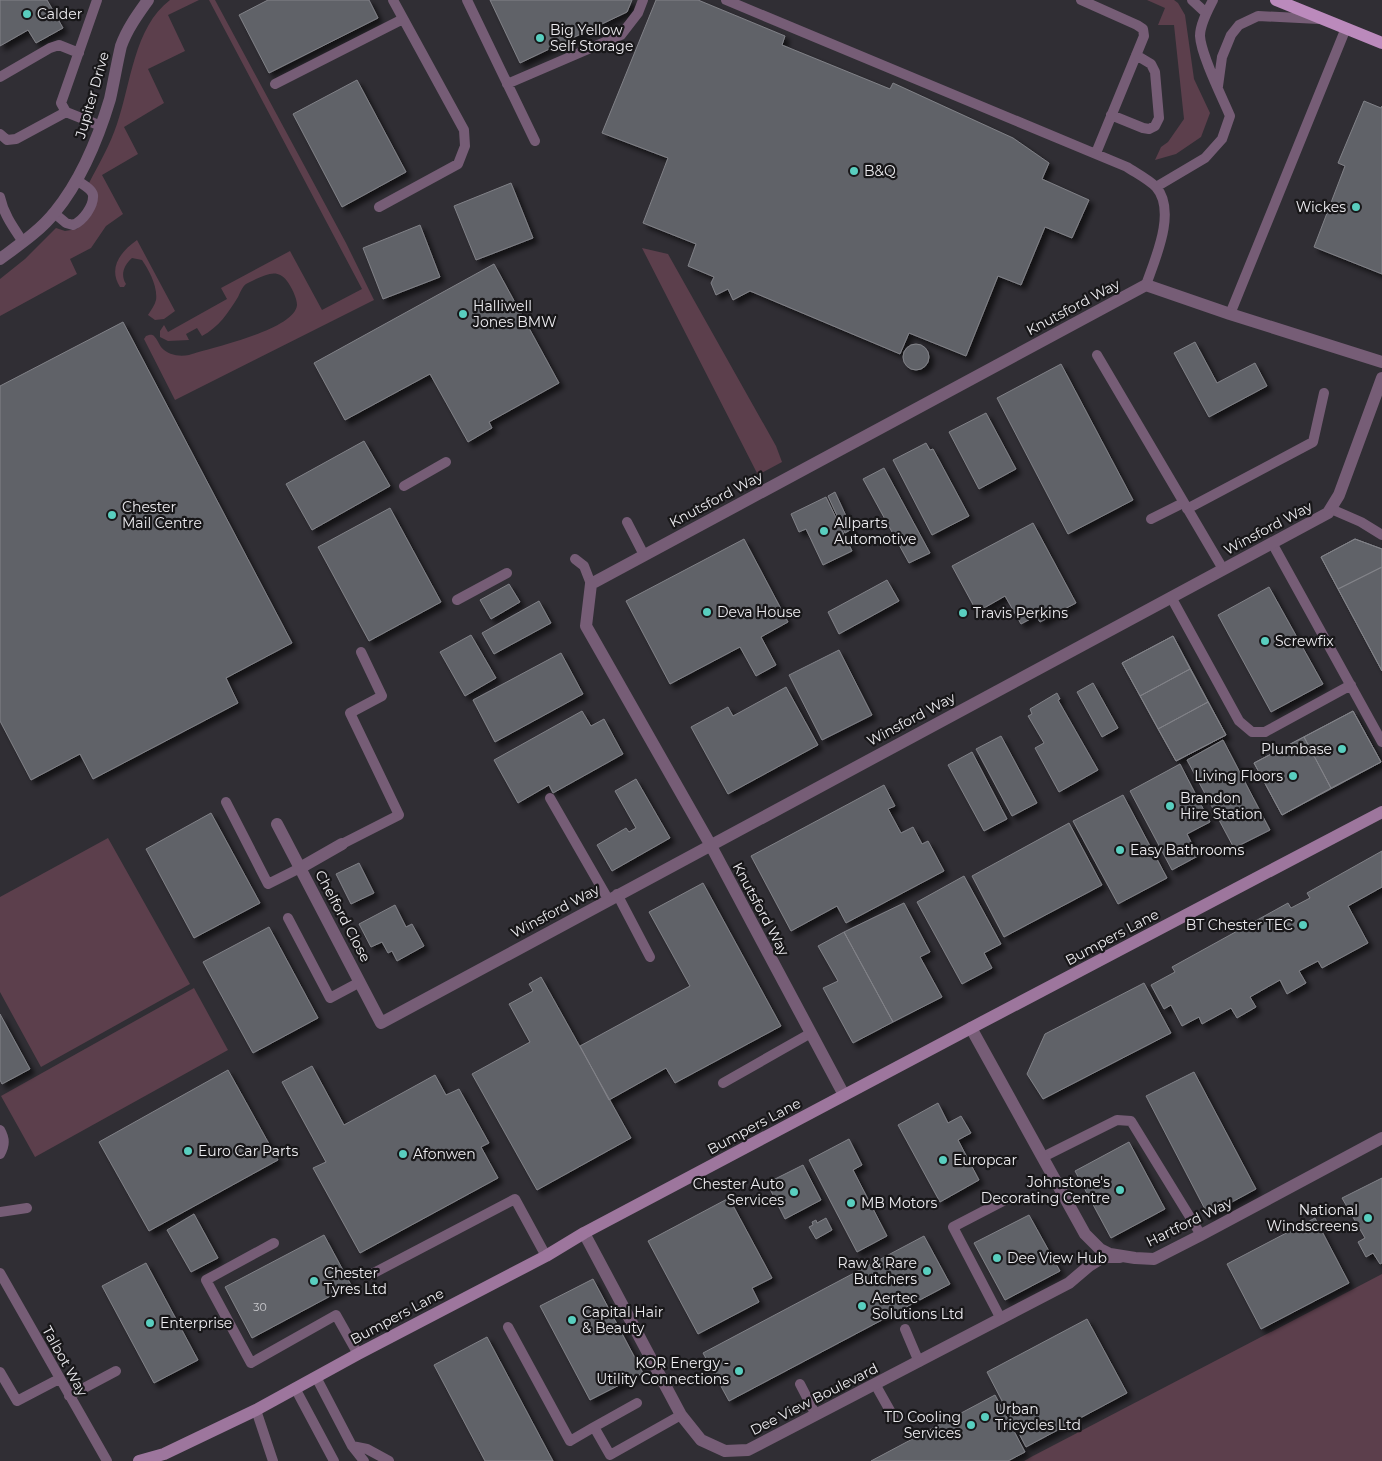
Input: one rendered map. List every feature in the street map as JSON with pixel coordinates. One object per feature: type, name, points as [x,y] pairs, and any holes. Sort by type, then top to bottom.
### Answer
[{"type":"main road","points":[[1276,0],[1382,43]]},
{"type":"street","name":"Jupiter Drive","points":[[0,259],[23,242],[54,213],[78,181],[101,126],[110,98],[122,45],[132,22],[148,0]]},
{"type":"street","points":[[1146,285],[1230,314],[1382,362]]},
{"type":"street","name":"Knutsford Way","points":[[844,1095],[710,844],[586,626],[591,584],[1146,285]]},
{"type":"street","name":"Winsford Way","points":[[381,1023],[710,844],[1328,513],[1340,495],[1382,378]]},
{"type":"street","name":"Bumpers Lane","points":[[138,1461],[165,1458],[844,1095],[1382,812]]},
{"type":"street","name":"Chelford Close","points":[[277,824],[381,1023]]},
{"type":"street","points":[[300,868],[342,844]]},
{"type":"street","name":"Hartford Way","points":[[971,1028],[1085,1234],[1100,1249],[1120,1257],[1154,1259],[1382,1138]]},
{"type":"street","name":"Dee View Boulevard","points":[[584,1234],[681,1415],[700,1440],[725,1452],[748,1450],[1069,1283],[1103,1257],[1120,1257]]},
{"type":"lane","points":[[97,0],[61,103],[66,112],[101,126]]},
{"type":"lane","points":[[379,207],[458,164],[466,146],[464,130],[393,0]]},
{"type":"lane","points":[[467,0],[535,141]]},
{"type":"lane","points":[[507,84],[621,35],[638,12],[643,0]]},
{"type":"lane","points":[[726,0],[1127,167],[1156,187],[1163,200],[1165,222],[1146,285]]},
{"type":"lane","points":[[1081,0],[1138,25],[1143,30],[1144,36],[1096,153]]},
{"type":"lane","points":[[1192,0],[1206,13]]},
{"type":"lane","points":[[1156,187],[1205,158],[1222,139],[1230,116],[1204,53],[1200,36],[1206,13],[1213,0]]},
{"type":"lane","points":[[1218,87],[1222,57],[1231,35],[1239,25],[1258,16],[1324,20]]},
{"type":"lane","points":[[275,84],[403,19]]},
{"type":"lane","points":[[1230,314],[1346,28]]},
{"type":"lane","points":[[0,77],[50,48],[59,45],[79,53]]},
{"type":"lane","points":[[1111,115],[1149,129],[1155,126],[1159,118],[1155,72],[1152,64],[1136,55]]},
{"type":"lane","points":[[0,134],[7,140],[16,139],[66,112]]},
{"type":"lane","points":[[54,213],[73,226],[77,224],[90,208],[93,195],[90,190],[78,181]]},
{"type":"lane","points":[[1,203],[9,222],[23,242]]},
{"type":"lane","points":[[1097,355],[1223,569]]},
{"type":"lane","points":[[1151,519],[1185,506],[1313,442],[1324,393]]},
{"type":"lane","points":[[404,486],[446,462]]},
{"type":"lane","points":[[1330,509],[1361,522],[1382,535]]},
{"type":"lane","points":[[627,522],[644,555]]},
{"type":"lane","points":[[1272,543],[1382,742]]},
{"type":"lane","points":[[575,559],[584,566],[591,584]]},
{"type":"lane","points":[[456,600],[507,573]]},
{"type":"lane","points":[[1171,597],[1239,721],[1252,732],[1265,732],[1351,685]]},
{"type":"lane","points":[[342,844],[399,814],[350,713],[382,696],[361,652]]},
{"type":"lane","points":[[550,798],[650,957]]},
{"type":"lane","points":[[226,802],[268,884],[300,868]]},
{"type":"lane","points":[[288,918],[330,998],[360,982]]},
{"type":"lane","points":[[723,1083],[811,1033]]},
{"type":"lane","points":[[1043,1157],[1117,1120],[1131,1121],[1201,1235]]},
{"type":"lane","points":[[0,1130],[3,1135],[4,1145],[0,1154]]},
{"type":"lane","points":[[370,1274],[515,1199],[546,1256]]},
{"type":"lane","points":[[1001,1319],[953,1226],[1004,1200]]},
{"type":"lane","points":[[0,1212],[28,1208]]},
{"type":"lane","points":[[274,1243],[206,1280],[251,1363],[336,1314],[358,1354]]},
{"type":"lane","name":"Talbot Way","points":[[0,1273],[68,1396],[107,1461]]},
{"type":"lane","points":[[508,1327],[570,1441],[637,1403]]},
{"type":"lane","points":[[905,1329],[919,1362]]},
{"type":"lane","points":[[68,1396],[116,1370]]},
{"type":"lane","points":[[0,1372],[17,1401],[59,1380]]},
{"type":"lane","points":[[316,1377],[352,1446],[364,1461]]},
{"type":"lane","points":[[800,1384],[816,1415]]},
{"type":"lane","points":[[875,1384],[894,1416]]},
{"type":"lane","points":[[295,1388],[332,1460]]},
{"type":"lane","points":[[256,1410],[273,1461]]},
{"type":"lane","points":[[594,1427],[610,1455],[681,1415]]},
{"type":"lane","points":[[352,1446],[367,1449],[389,1461]]},
{"type":"shaded area","points":[[170,0],[199,0],[168,15],[185,51],[148,69],[164,103],[124,127],[138,154],[102,175],[123,214],[106,226],[91,248],[70,259],[77,274],[0,316],[0,279],[25,259],[56,228],[65,231],[77,229],[95,203],[89,183],[114,132],[135,57],[148,25],[158,11]]},
{"type":"shaded area","points":[[209,0],[215,0],[346,243],[374,300],[175,400],[144,339],[146,336],[154,336],[161,347],[170,354],[189,355],[267,330],[293,314],[297,305],[292,289],[284,277],[269,274],[247,283],[223,319],[202,336],[197,328],[186,334],[189,340],[168,341],[160,337],[160,331],[164,325],[168,332],[227,299],[221,288],[290,251],[322,310],[362,289]]},
{"type":"shaded area","points":[[1147,0],[1174,0],[1185,15],[1194,79],[1210,113],[1201,137],[1176,154],[1155,160],[1161,147],[1168,142],[1184,119],[1174,25],[1158,25],[1165,8]]},
{"type":"shaded area","points":[[137,240],[175,311],[164,319],[155,320],[148,315],[155,304],[156,290],[142,260],[132,258],[127,264],[123,274],[126,284],[124,287],[120,287],[117,280],[115,273],[121,255]]},
{"type":"shaded area","points":[[642,248],[668,254],[776,446],[782,462],[758,475]]},
{"type":"shaded area","points":[[108,838],[190,984],[41,1067],[0,992],[0,897]]},
{"type":"shaded area","points":[[194,988],[228,1050],[35,1157],[1,1096]]},
{"type":"shaded area","points":[[1382,1274],[1382,1461],[1024,1461],[1031,1457]]},
{"type":"building","name":"Calder","points":[[0,0],[47,0],[63,28],[36,43],[28,30],[0,46]]},
{"type":"building","points":[[268,0],[369,0],[378,18],[269,73],[239,15]]},
{"type":"building","name":"Big Yellow Self Storage","points":[[490,0],[632,0],[627,12],[520,63]]},
{"type":"building","name":"B&Q","points":[[656,0],[698,0],[785,36],[782,45],[890,89],[893,83],[1013,138],[1049,163],[1042,179],[1089,200],[1072,238],[1045,227],[1021,285],[998,276],[966,356],[909,333],[900,354],[750,291],[733,300],[728,289],[716,295],[711,283],[714,277],[688,266],[696,244],[643,223],[668,158],[602,133]]},
{"type":"building","points":[[357,80],[406,172],[342,207],[293,114]]},
{"type":"building","name":"Wickes","points":[[1364,101],[1381,108],[1382,106],[1382,274],[1314,247],[1345,166],[1338,163]]},
{"type":"building","points":[[511,183],[533,238],[476,260],[454,206]]},
{"type":"building","points":[[420,225],[440,277],[383,299],[363,248]]},
{"type":"building","name":"Halliwell Jones BMW","points":[[494,264],[559,383],[489,422],[492,428],[468,442],[430,374],[345,420],[314,363]]},
{"type":"building","name":"Chester Mail Centre","points":[[123,322],[292,643],[226,678],[238,703],[93,779],[80,754],[31,780],[0,721],[0,386]]},
{"type":"building","points":[[1195,342],[1217,383],[1255,363],[1267,386],[1209,417],[1174,353]]},
{"type":"building","points":[[916,344],[925,348],[929,357],[925,366],[916,370],[907,366],[903,357],[907,348]]},
{"type":"building","points":[[1061,364],[1133,500],[1068,534],[997,398]]},
{"type":"building","points":[[986,413],[1016,469],[979,489],[949,432]]},
{"type":"building","points":[[364,441],[390,486],[312,530],[286,484]]},
{"type":"building","points":[[926,443],[930,450],[933,449],[969,516],[932,535],[893,460]]},
{"type":"building","points":[[884,468],[930,553],[909,563],[863,479]]},
{"type":"building","points":[[835,492],[852,529],[845,533],[828,496]]},
{"type":"building","name":"Allparts Automotive","points":[[826,497],[852,551],[823,565],[806,529],[799,532],[791,514]]},
{"type":"building","points":[[390,508],[441,602],[369,641],[318,547]]},
{"type":"building","points":[[1033,523],[1076,603],[1040,622],[1036,616],[1021,624],[1005,596],[977,612],[952,566]]},
{"type":"building","name":"Deva House","points":[[744,539],[788,622],[761,637],[776,665],[756,676],[740,647],[670,684],[626,601]]},
{"type":"building","points":[[1355,539],[1382,549],[1382,567],[1338,589],[1321,557]]},
{"type":"building","points":[[1355,539],[1382,549],[1382,671],[1321,557]]},
{"type":"building","points":[[1382,567],[1382,671],[1338,589]]},
{"type":"building","points":[[887,580],[899,601],[839,634],[828,612]]},
{"type":"building","points":[[509,584],[520,602],[491,619],[480,600]]},
{"type":"building","name":"Screwfix","points":[[1269,587],[1323,684],[1271,712],[1218,615]]},
{"type":"building","points":[[539,601],[551,623],[494,654],[482,633]]},
{"type":"building","points":[[471,635],[496,678],[465,696],[440,652]]},
{"type":"building","points":[[1173,636],[1190,669],[1140,696],[1122,663]]},
{"type":"building","points":[[1173,636],[1226,735],[1176,761],[1122,663]]},
{"type":"building","points":[[839,650],[872,715],[822,740],[789,675]]},
{"type":"building","points":[[561,653],[583,694],[495,742],[473,700]]},
{"type":"building","points":[[1190,669],[1208,702],[1158,729],[1140,696]]},
{"type":"building","points":[[1093,683],[1118,728],[1102,737],[1077,692]]},
{"type":"building","points":[[786,687],[818,745],[728,794],[691,727],[728,707],[733,716]]},
{"type":"building","points":[[1057,693],[1060,699],[1058,700],[1098,770],[1059,792],[1035,748],[1044,743],[1028,716],[1032,714],[1030,709]]},
{"type":"building","points":[[1208,702],[1226,735],[1176,761],[1158,729]]},
{"type":"building","points":[[582,711],[591,726],[604,719],[623,754],[553,793],[549,785],[518,803],[494,760]]},
{"type":"building","name":"Plumbase","points":[[1353,711],[1381,762],[1331,788],[1304,737]]},
{"type":"building","points":[[1353,711],[1381,762],[1282,815],[1254,763]]},
{"type":"building","points":[[1001,736],[1037,803],[1012,816],[976,749]]},
{"type":"building","name":"Living Floors","points":[[1304,737],[1331,788],[1282,815],[1254,763]]},
{"type":"building","points":[[1223,740],[1270,830],[1234,848],[1187,760]]},
{"type":"building","points":[[972,752],[1007,819],[984,831],[948,765]]},
{"type":"building","name":"Brandon Hire Station","points":[[1180,764],[1210,822],[1187,834],[1198,856],[1172,870],[1130,791]]},
{"type":"building","points":[[636,779],[670,838],[612,871],[597,845],[626,828],[629,832],[636,828],[615,791]]},
{"type":"building","points":[[884,785],[895,806],[888,809],[901,833],[913,827],[922,844],[928,841],[944,871],[846,923],[837,906],[791,931],[751,856]]},
{"type":"building","name":"Easy Bathrooms","points":[[1123,795],[1167,878],[1118,904],[1073,821]]},
{"type":"building","points":[[211,813],[260,903],[194,938],[146,849]]},
{"type":"building","points":[[1069,823],[1102,885],[1004,937],[972,876]]},
{"type":"building","name":"BT Chester TEC","points":[[1382,851],[1382,887],[1348,906],[1368,943],[1322,968],[1318,961],[1299,971],[1306,983],[1287,994],[1280,980],[1250,997],[1256,1007],[1237,1018],[1231,1008],[1202,1024],[1199,1017],[1182,1026],[1171,1005],[1164,1009],[1151,985],[1175,972],[1172,967],[1288,903],[1291,908],[1310,898],[1307,893]]},
{"type":"building","points":[[359,863],[374,893],[351,904],[336,874]]},
{"type":"building","points":[[964,876],[1001,944],[984,953],[992,968],[962,984],[917,902]]},
{"type":"building","points":[[703,883],[781,1026],[675,1083],[666,1068],[609,1100],[580,1046],[690,986],[649,912]]},
{"type":"building","points":[[904,903],[930,952],[920,957],[942,997],[893,1022],[844,932]]},
{"type":"building","points":[[395,905],[406,927],[412,924],[424,946],[397,961],[392,951],[388,953],[382,942],[371,947],[359,924]]},
{"type":"building","points":[[269,927],[318,1018],[253,1053],[203,962]]},
{"type":"building","points":[[844,932],[893,1022],[853,1043],[823,988],[838,981],[818,946]]},
{"type":"building","points":[[541,977],[631,1138],[537,1190],[472,1074],[530,1042],[509,1004],[533,991],[529,984]]},
{"type":"building","points":[[1144,983],[1171,1033],[1043,1099],[1027,1074],[1045,1034]]},
{"type":"building","points":[[0,1014],[30,1069],[2,1084],[0,1080]]},
{"type":"building","name":"Afonwen","points":[[312,1066],[344,1125],[435,1075],[446,1095],[459,1089],[489,1143],[481,1147],[498,1178],[360,1253],[313,1168],[326,1162],[282,1082]]},
{"type":"building","name":"Euro Car Parts","points":[[228,1070],[278,1160],[149,1231],[99,1142]]},
{"type":"building","points":[[1194,1072],[1256,1189],[1208,1215],[1146,1096]]},
{"type":"building","name":"Europcar","points":[[938,1103],[948,1123],[961,1116],[971,1133],[958,1140],[979,1180],[940,1202],[898,1125]]},
{"type":"building","name":"MB Motors","points":[[849,1139],[862,1165],[853,1170],[887,1236],[857,1252],[809,1160]]},
{"type":"building","name":"Johnstone's Decorating Centre","points":[[1129,1142],[1165,1209],[1111,1238],[1075,1171]]},
{"type":"building","name":"Chester Auto Services","points":[[803,1165],[821,1200],[785,1219],[767,1183]]},
{"type":"building","name":"National Windscreens","points":[[1382,1178],[1382,1263],[1380,1264],[1373,1253],[1366,1257],[1358,1242],[1365,1238],[1342,1198]]},
{"type":"building","points":[[729,1198],[772,1278],[752,1288],[759,1302],[698,1334],[648,1241]]},
{"type":"building","points":[[194,1214],[218,1258],[191,1272],[167,1230]]},
{"type":"building","points":[[1029,1215],[1060,1271],[1005,1300],[974,1243]]},
{"type":"building","points":[[826,1218],[832,1230],[816,1239],[809,1227],[813,1225],[812,1222],[816,1220],[817,1223]]},
{"type":"building","points":[[1315,1218],[1349,1283],[1261,1329],[1227,1264]]},
{"type":"building","points":[[324,1235],[351,1285],[252,1338],[225,1287]]},
{"type":"building","points":[[924,1236],[950,1284],[729,1401],[703,1353]]},
{"type":"building","name":"Enterprise","points":[[146,1263],[198,1360],[154,1383],[102,1286]]},
{"type":"building","points":[[593,1279],[643,1373],[590,1400],[540,1306]]},
{"type":"building","points":[[1087,1319],[1127,1393],[1026,1447],[987,1372]]},
{"type":"building","points":[[487,1337],[553,1461],[485,1461],[434,1365]]},
{"type":"building","points":[[995,1395],[1025,1452],[1008,1461],[871,1461]]},
{"type":"place","name":"Calder","points":[[27,14]]},
{"type":"place","name":"Big Yellow Self Storage","points":[[540,38]]},
{"type":"place","name":"B&Q","points":[[854,171]]},
{"type":"place","name":"Wickes","points":[[1356,207]]},
{"type":"place","name":"Halliwell Jones BMW","points":[[463,314]]},
{"type":"place","name":"Chester Mail Centre","points":[[112,515]]},
{"type":"place","name":"Allparts Automotive","points":[[824,531]]},
{"type":"place","name":"Deva House","points":[[707,612]]},
{"type":"place","name":"Travis Perkins","points":[[963,613]]},
{"type":"place","name":"Screwfix","points":[[1265,641]]},
{"type":"place","name":"Plumbase","points":[[1342,749]]},
{"type":"place","name":"Living Floors","points":[[1293,776]]},
{"type":"place","name":"Brandon Hire Station","points":[[1170,806]]},
{"type":"place","name":"Easy Bathrooms","points":[[1120,850]]},
{"type":"place","name":"BT Chester TEC","points":[[1303,925]]},
{"type":"place","name":"Euro Car Parts","points":[[188,1151]]},
{"type":"place","name":"Afonwen","points":[[403,1154]]},
{"type":"place","name":"Europcar","points":[[943,1160]]},
{"type":"place","name":"Johnstone's Decorating Centre","points":[[1120,1190]]},
{"type":"place","name":"Chester Auto Services","points":[[794,1192]]},
{"type":"place","name":"MB Motors","points":[[851,1203]]},
{"type":"place","name":"National Windscreens","points":[[1368,1218]]},
{"type":"place","name":"Dee View Hub","points":[[997,1258]]},
{"type":"place","name":"Raw & Rare Butchers","points":[[927,1271]]},
{"type":"place","name":"Chester Tyres Ltd","points":[[314,1281]]},
{"type":"place","name":"Aertec Solutions Ltd","points":[[862,1306]]},
{"type":"place","name":"Capital Hair & Beauty","points":[[572,1320]]},
{"type":"place","name":"Enterprise","points":[[150,1323]]},
{"type":"place","name":"KOR Energy - Utility Connections","points":[[739,1371]]},
{"type":"place","name":"Urban Tricycles Ltd","points":[[985,1417]]},
{"type":"place","name":"TD Cooling Services","points":[[971,1425]]}]
